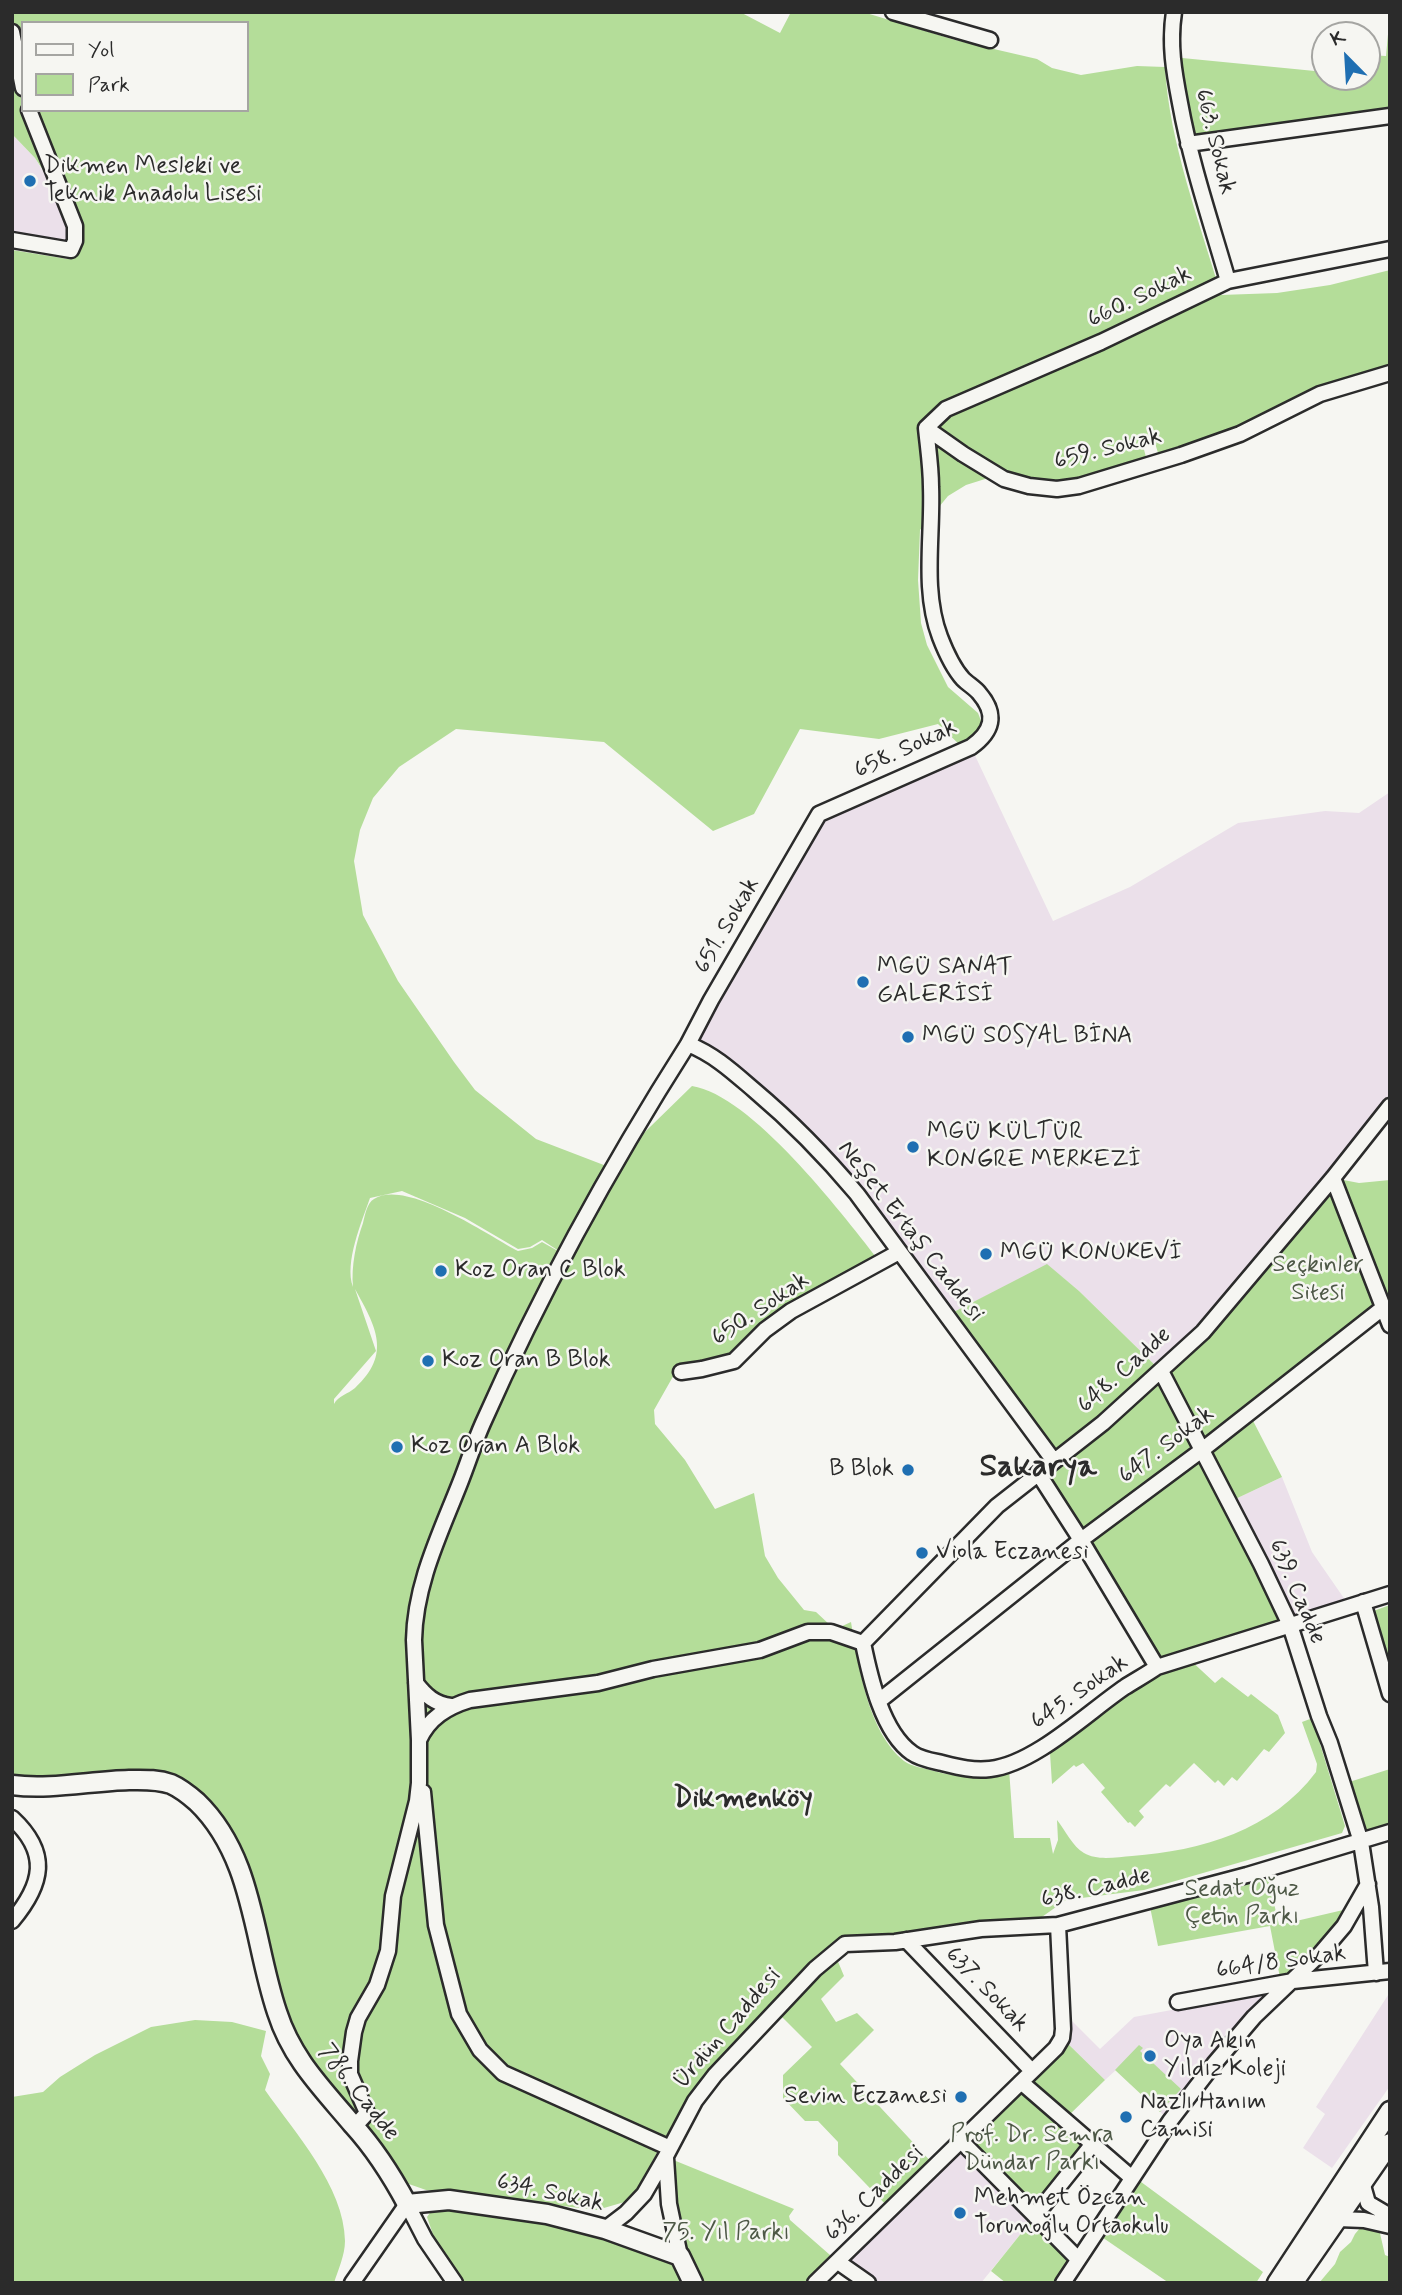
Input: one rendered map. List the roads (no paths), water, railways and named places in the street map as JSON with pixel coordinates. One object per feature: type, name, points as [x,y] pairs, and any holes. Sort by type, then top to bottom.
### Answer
[{"type":"main road","name":"786. Cadde","points":[[12,1785],[143,1780],[172,1784],[193,1799],[213,1820],[236,1860],[257,1930],[276,2010],[285,2034],[322,2091],[355,2126],[407,2204]]},
{"type":"main road","points":[[1287,2279],[1390,2111]]},
{"type":"main road","points":[[1287,2279],[1338,2219],[1390,2143]]},
{"type":"main road","name":"634. Sokak","points":[[407,2204],[449,2200],[547,2214],[680,2256]]},
{"type":"main road","points":[[680,2256],[693,2283]]},
{"type":"street","points":[[893,12],[990,40]]},
{"type":"street","name":"663. Sokak","points":[[1174,12],[1172,56],[1188,144],[1228,281]]},
{"type":"street","points":[[12,32],[21,78]]},
{"type":"street","points":[[12,240],[71,250],[75,241],[75,226],[30,112]]},
{"type":"street","points":[[1188,144],[1390,116]]},
{"type":"street","name":"660. Sokak","points":[[926,428],[946,409],[1101,342],[1228,281],[1390,249]]},
{"type":"street","name":"659. Sokak","points":[[926,428],[1004,479],[1056,489],[1079,486],[1181,456],[1240,434],[1320,394],[1390,373]]},
{"type":"street","name":"658. Sokak","points":[[819,814],[971,747],[983,738],[989,729],[991,718],[986,704],[980,694],[962,677],[940,636],[934,614],[930,572],[931,485],[926,428]]},
{"type":"street","name":"651. Sokak","points":[[419,1740],[414,1618],[433,1547],[483,1422],[542,1298],[621,1152],[688,1044],[819,814]]},
{"type":"street","name":"Neşet Ertaş Caddesi","points":[[688,1044],[708,1052],[734,1072],[802,1133],[858,1194],[1054,1461]]},
{"type":"street","name":"648. Cadde","points":[[863,1643],[997,1506],[1103,1423],[1203,1332],[1390,1106]]},
{"type":"street","points":[[1333,1178],[1390,1325]]},
{"type":"street","name":"650. Sokak","points":[[681,1372],[734,1361],[765,1330],[791,1311],[899,1252]]},
{"type":"street","name":"647. Sokak","points":[[879,1701],[1081,1539],[1202,1450],[1384,1307]]},
{"type":"street","name":"639. Cadde","points":[[1161,1371],[1290,1625],[1361,1842],[1383,1972]]},
{"type":"street","points":[[1038,1474],[1081,1539],[1157,1667]]},
{"type":"street","name":"645. Sokak","points":[[863,1643],[879,1701],[893,1733],[914,1755],[970,1769],[992,1769],[1029,1755],[1054,1740],[1126,1686],[1157,1667],[1390,1594]]},
{"type":"street","points":[[1363,1602],[1390,1694]]},
{"type":"street","points":[[355,2126],[367,2113],[350,2074],[354,2032],[366,2002],[377,1986],[388,1951],[393,1896],[418,1792],[419,1740],[433,1720],[452,1706],[470,1700],[598,1683],[653,1668],[760,1650],[808,1632],[831,1632],[863,1643]]},
{"type":"street","points":[[416,1684],[429,1698],[452,1706]]},
{"type":"street","points":[[419,1740],[436,1925],[460,2014],[480,2050],[503,2073],[668,2152],[669,2204],[680,2256]]},
{"type":"street","points":[[12,1818],[28,1834],[34,1845],[39,1857],[39,1870],[30,1899],[12,1921]]},
{"type":"street","name":"638. Cadde","points":[[845,1944],[906,1940],[981,1929],[1058,1924],[1149,1902],[1390,1832]]},
{"type":"street","points":[[1063,2283],[1170,2121],[1254,2017],[1321,1953],[1344,1926],[1368,1884]]},
{"type":"street","name":"636. Caddesi","points":[[815,2283],[1056,2048],[1063,2033],[1058,1924]]},
{"type":"street","name":"637. Sokak","points":[[906,1940],[1032,2071]]},
{"type":"street","name":"Ürdün Caddesi","points":[[604,2230],[639,2199],[653,2180],[695,2101],[715,2075],[815,1969],[845,1944]]},
{"type":"street","name":"664/8 Sokak","points":[[1178,2002],[1293,1981],[1383,1972]]},
{"type":"street","points":[[1021,2082],[1132,2178]]},
{"type":"street","points":[[961,2141],[1078,2259]]},
{"type":"street","points":[[1035,2216],[1092,2145]]},
{"type":"street","points":[[1363,2182],[1368,2203],[1389,2221]]},
{"type":"street","points":[[352,2283],[407,2204],[425,2239],[455,2283]]},
{"type":"street","points":[[1338,2219],[1389,2221]]},
{"type":"street","points":[[838,2262],[868,2283]]},
{"type":"place","name":"Dikmen Mesleki ve Teknik Anadolu Lisesi","points":[[30,181]]},
{"type":"place","name":"MGÜ SANAT GALERİSİ","points":[[863,982]]},
{"type":"place","name":"MGÜ SOSYAL BİNA","points":[[908,1037]]},
{"type":"place","name":"MGÜ KÜLTÜR KONGRE MERKEZİ","points":[[913,1147]]},
{"type":"place","name":"MGÜ KONUKEVİ","points":[[986,1254]]},
{"type":"place","name":"Koz Oran C Blok","points":[[441,1271]]},
{"type":"place","name":"Koz Oran B Blok","points":[[428,1361]]},
{"type":"place","name":"Koz Oran A Blok","points":[[397,1447]]},
{"type":"place","name":"B Blok","points":[[908,1470]]},
{"type":"place","name":"Viola Eczanesi","points":[[922,1553]]},
{"type":"place","name":"Oya Akın Yıldız Koleji","points":[[1150,2056]]},
{"type":"place","name":"Sevin Eczanesi","points":[[961,2097]]},
{"type":"place","name":"Nazlı Hanım Camisi","points":[[1126,2117]]},
{"type":"place","name":"Mehmet Özcan Torunoğlu Ortaokulu","points":[[960,2213]]},
{"type":"district","name":"Sakarya","points":[[1038,1468]]},
{"type":"district","name":"Dikmenköy","points":[[743,1800]]},
{"type":"park label","name":"Seçkinler Sitesi","points":[[1318,1280]]},
{"type":"park label","name":"Sedat Oğuz Çetin Parkı","points":[[1242,1904]]},
{"type":"park label","name":"Prof. Dr. Semra Dündar Parkı","points":[[1032,2150]]},
{"type":"park label","name":"75. Yıl Parkı","points":[[726,2234]]}]
